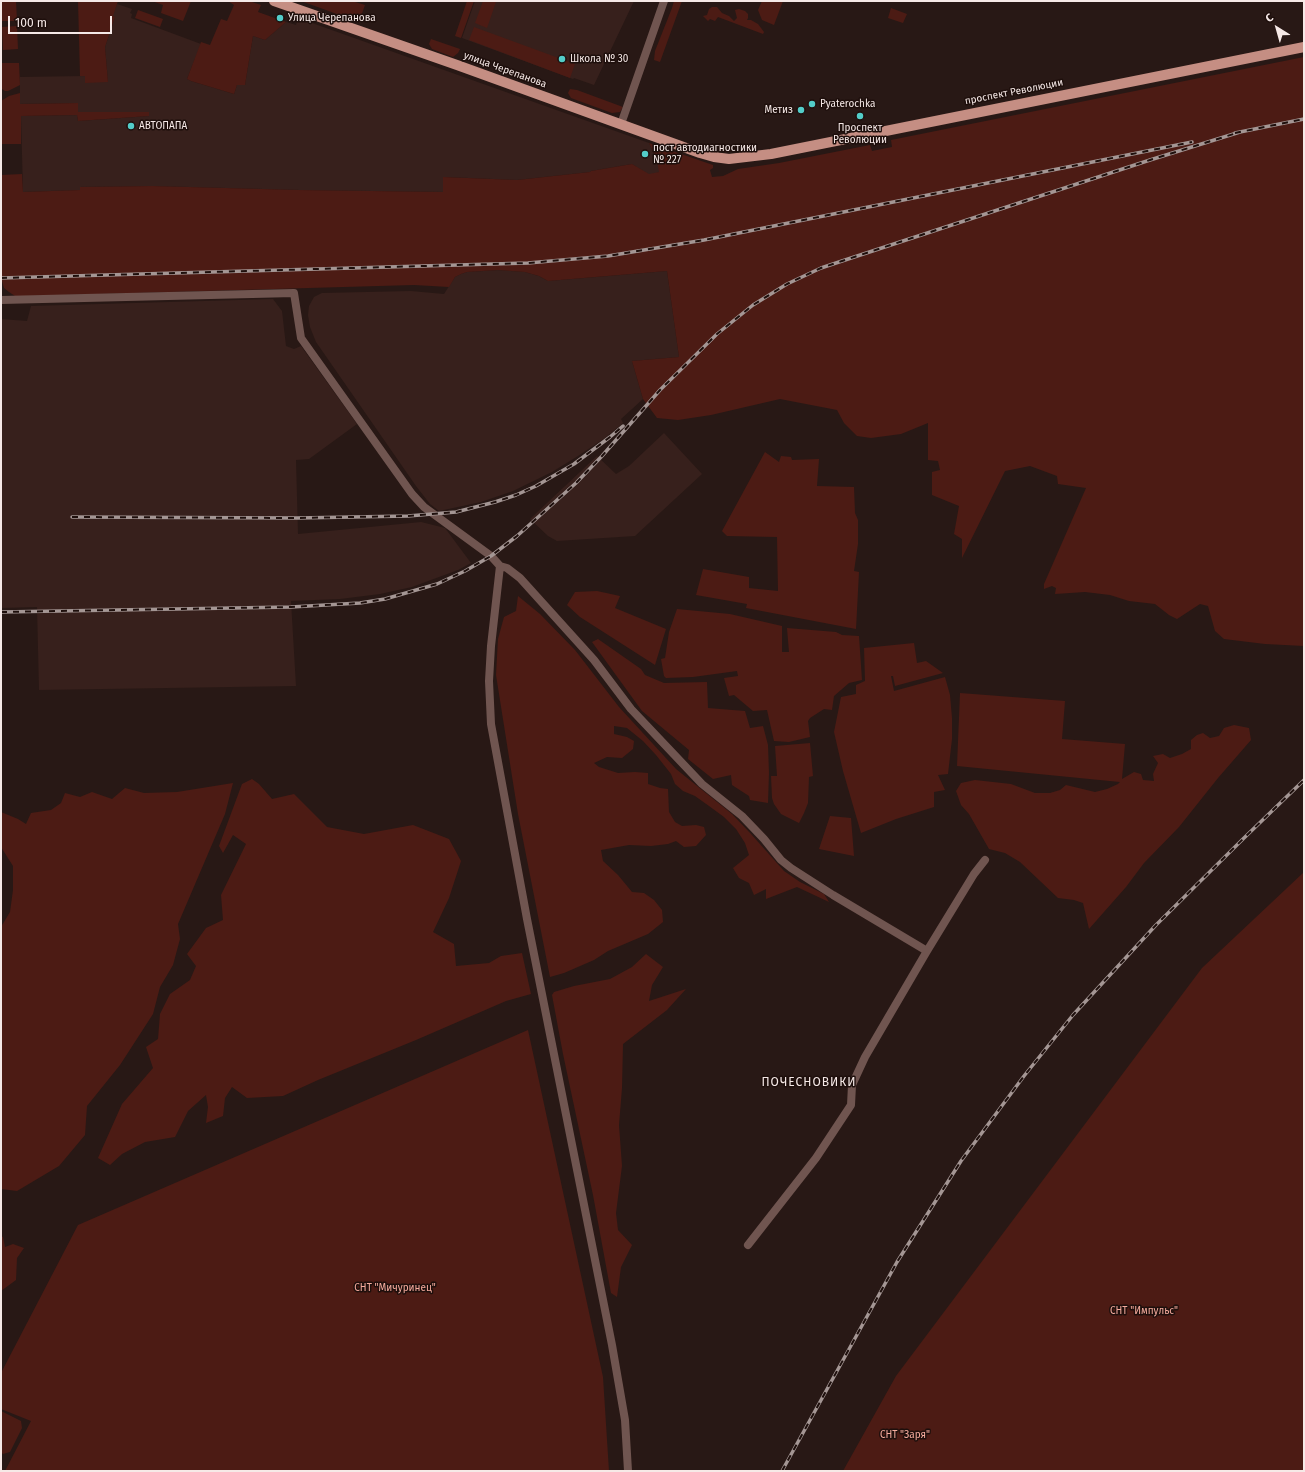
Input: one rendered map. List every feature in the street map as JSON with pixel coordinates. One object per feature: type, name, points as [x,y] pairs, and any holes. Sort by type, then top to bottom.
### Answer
[{"type":"main road","name":"улица Черепанова","points":[[274,1],[700,153],[729,159]]},
{"type":"main road","name":"проспект Революции","points":[[729,159],[771,154],[1304,47]]},
{"type":"street","points":[[621,124],[664,1]]},
{"type":"street","points":[[1,300],[294,292],[302,338],[412,494],[424,506],[491,556],[500,566],[507,568],[520,578],[594,660],[630,709],[702,784],[742,816],[764,839],[781,860],[833,895],[927,951]]},
{"type":"street","points":[[500,566],[491,646],[489,681],[491,724],[527,919],[612,1345],[625,1420],[628,1471]]},
{"type":"street","points":[[748,1245],[816,1158],[851,1105],[852,1085],[865,1057],[927,951],[974,874],[985,860]]},
{"type":"shaded area","name":"Школа № 30","points":[[475,1],[634,1],[594,85],[574,78],[573,79],[462,38]]},
{"type":"shaded area","points":[[117,4],[132,9],[130,13],[132,14],[131,18],[201,44],[187,79],[191,81],[234,94],[237,85],[245,85],[253,36],[265,40],[286,22],[296,25],[298,18],[649,143],[657,160],[660,172],[649,175],[632,164],[590,172],[517,180],[444,177],[443,192],[152,186],[81,187],[80,190],[23,192],[21,116],[77,115],[78,121],[149,116],[148,112],[78,112],[77,103],[20,104],[20,77],[85,76],[85,82],[108,82],[105,47],[115,17],[112,16]]},
{"type":"shaded area","points":[[498,270],[525,272],[539,276],[548,281],[667,271],[679,357],[632,361],[643,399],[621,419],[623,423],[605,438],[578,456],[552,472],[513,491],[481,502],[439,511],[430,504],[416,486],[316,342],[310,327],[308,315],[309,306],[314,297],[322,293],[411,291],[444,294],[455,277],[461,274],[467,272]]},
{"type":"shaded area","points":[[273,299],[282,311],[286,346],[294,349],[301,346],[357,424],[309,459],[296,460],[298,534],[421,522],[445,528],[471,563],[458,570],[412,587],[380,594],[340,599],[291,601],[296,686],[39,690],[37,607],[1,608],[1,319],[27,321],[31,306]]},
{"type":"shaded area","points":[[664,433],[702,474],[635,536],[557,541],[548,536],[530,519],[597,456],[616,474],[629,466]]},
{"type":"green space","points":[[1,1],[16,1],[17,21],[2,21]]},
{"type":"green space","points":[[78,1],[118,1],[113,16],[115,17],[105,47],[108,82],[85,83],[85,76],[80,76]]},
{"type":"green space","points":[[152,1],[191,1],[183,21],[161,13],[163,5]]},
{"type":"green space","points":[[228,1],[249,1],[261,5],[258,12],[286,22],[265,40],[253,36],[245,85],[237,85],[234,94],[187,79],[201,42],[210,45],[221,19],[227,21],[234,5]]},
{"type":"green space","points":[[301,1],[352,1],[365,5],[359,22]]},
{"type":"green space","points":[[467,1],[474,1],[461,38],[455,36]]},
{"type":"green space","points":[[483,1],[496,2],[487,28],[475,23]]},
{"type":"green space","points":[[674,1],[682,1],[660,62],[654,60],[655,51]]},
{"type":"green space","points":[[762,1],[783,1],[774,25],[762,20],[758,10]]},
{"type":"green space","points":[[712,7],[717,7],[722,13],[729,16],[734,21],[737,18],[735,10],[739,9],[745,11],[748,14],[747,20],[751,20],[758,24],[764,32],[763,34],[718,17],[715,21],[710,19],[708,21],[703,16],[707,15],[709,9]]},
{"type":"green space","points":[[891,8],[907,14],[903,23],[888,18]]},
{"type":"green space","points":[[138,10],[163,19],[160,27],[135,18]]},
{"type":"green space","points":[[17,26],[18,49],[3,50],[2,27]]},
{"type":"green space","points":[[474,27],[575,64],[570,78],[469,40]]},
{"type":"green space","points":[[431,39],[460,49],[453,57],[432,49],[429,44]]},
{"type":"green space","points":[[1304,57],[1304,646],[1265,644],[1224,639],[1215,631],[1208,606],[1200,604],[1177,619],[1169,615],[1155,604],[1129,601],[1110,595],[1085,592],[1055,594],[1056,588],[1052,586],[1044,589],[1044,584],[1086,488],[1058,484],[1057,476],[1030,466],[1005,471],[962,558],[962,539],[954,534],[959,506],[932,495],[932,472],[940,470],[938,461],[928,460],[928,423],[901,434],[871,438],[857,436],[844,423],[837,410],[780,399],[711,415],[678,420],[657,418],[643,399],[632,361],[679,357],[667,271],[548,281],[539,276],[525,272],[498,270],[467,272],[461,274],[455,277],[449,287],[414,285],[28,296],[15,296],[4,288],[2,281],[1,175],[22,174],[23,192],[80,190],[80,187],[152,186],[443,192],[443,177],[517,180],[590,172],[632,164],[649,174],[659,172],[657,160],[649,143],[713,165],[713,168],[710,170],[712,177],[723,176],[738,169],[779,163],[870,145],[872,151],[892,147],[891,140]]},
{"type":"green space","points":[[1,63],[19,63],[20,85],[8,91],[2,89]]},
{"type":"green space","points":[[570,89],[577,90],[623,107],[620,112],[612,113],[571,98],[568,93]]},
{"type":"green space","points":[[20,93],[20,104],[78,103],[78,112],[149,112],[149,116],[78,121],[77,115],[21,116],[21,144],[1,144],[1,101],[9,96]]},
{"type":"green space","points":[[765,452],[779,462],[781,456],[791,457],[792,460],[819,459],[817,486],[854,487],[855,513],[858,520],[858,544],[854,571],[859,572],[856,629],[746,608],[747,604],[696,595],[703,569],[749,577],[749,588],[778,591],[777,537],[727,536],[722,531]]},
{"type":"green space","points":[[597,591],[620,596],[615,608],[666,629],[655,665],[580,617],[567,605],[575,592]]},
{"type":"green space","points":[[518,596],[540,614],[575,650],[619,707],[676,769],[732,814],[784,871],[800,882],[824,894],[829,902],[797,887],[766,899],[766,889],[754,895],[749,883],[739,878],[733,868],[749,855],[745,843],[736,829],[724,817],[695,796],[683,791],[675,784],[671,774],[643,741],[627,728],[614,726],[614,734],[627,737],[634,741],[633,749],[622,758],[607,757],[594,763],[599,767],[618,773],[648,773],[648,784],[668,789],[669,812],[675,822],[682,826],[696,825],[704,827],[706,835],[696,846],[684,847],[676,841],[668,844],[651,846],[629,845],[601,850],[603,861],[618,875],[632,892],[644,893],[654,900],[662,910],[663,922],[648,934],[608,951],[594,960],[564,973],[550,977],[518,814],[496,675],[498,639],[504,617],[516,611]]},
{"type":"green space","points":[[677,609],[730,614],[782,626],[782,652],[789,652],[787,628],[836,632],[842,635],[859,636],[862,680],[849,683],[834,696],[832,710],[824,709],[810,718],[808,721],[810,737],[789,742],[774,741],[767,710],[753,711],[734,695],[729,696],[724,678],[738,676],[737,671],[693,677],[666,678],[664,676],[661,659],[665,658],[669,632]]},
{"type":"green space","points":[[598,639],[641,669],[645,675],[664,683],[707,682],[708,708],[745,711],[750,728],[763,726],[768,745],[768,803],[750,800],[749,796],[732,785],[731,775],[713,779],[688,759],[689,750],[642,711],[592,642]]},
{"type":"green space","points":[[914,643],[917,663],[926,661],[943,673],[895,686],[893,676],[891,676],[894,691],[945,677],[950,695],[952,739],[948,774],[938,775],[945,790],[934,792],[934,807],[896,819],[861,833],[843,771],[834,732],[841,697],[856,694],[856,685],[865,681],[864,648]]},
{"type":"green space","points":[[960,693],[1065,701],[1062,739],[1125,744],[1122,779],[1134,772],[1141,774],[1143,780],[1154,781],[1153,774],[1158,763],[1153,756],[1163,754],[1170,758],[1182,754],[1191,749],[1191,740],[1197,735],[1203,733],[1210,738],[1219,736],[1224,728],[1234,725],[1249,728],[1251,740],[1179,827],[1144,863],[1126,887],[1089,929],[1083,903],[1058,898],[1020,862],[1005,853],[989,849],[969,814],[961,805],[956,791],[961,783],[975,780],[1011,784],[1035,793],[1050,793],[1060,790],[1066,785],[1095,792],[1107,789],[1120,782],[957,766]]},
{"type":"green space","points":[[810,743],[813,776],[809,777],[808,803],[799,823],[781,814],[772,798],[771,776],[777,776],[775,746]]},
{"type":"green space","points":[[252,779],[259,784],[272,799],[294,794],[327,827],[364,834],[413,825],[449,839],[461,861],[449,898],[433,932],[454,944],[456,966],[489,963],[501,956],[522,953],[531,994],[506,1001],[283,1096],[247,1098],[232,1087],[225,1098],[223,1116],[206,1123],[208,1107],[206,1095],[188,1111],[175,1137],[145,1142],[122,1154],[110,1165],[98,1158],[122,1104],[153,1068],[146,1047],[158,1039],[160,1014],[170,994],[190,980],[196,966],[187,954],[206,928],[223,920],[221,895],[246,844],[233,835],[223,853],[219,846],[242,784]]},
{"type":"green space","points":[[233,783],[225,814],[178,924],[180,939],[173,965],[160,987],[153,1014],[120,1065],[87,1106],[85,1135],[59,1166],[17,1191],[1,1189],[1,927],[10,912],[13,890],[13,866],[1,847],[1,812],[26,824],[31,813],[51,810],[61,803],[65,793],[80,797],[92,792],[112,799],[125,788],[144,793],[177,792]]},
{"type":"green space","points":[[830,816],[851,818],[854,856],[819,849]]},
{"type":"green space","name":"СНТ \"Импульс\"","points":[[1304,872],[1304,1471],[843,1471],[896,1376],[1202,968]]},
{"type":"green space","points":[[646,954],[663,967],[652,985],[649,1001],[686,989],[667,1010],[623,1044],[619,1125],[622,1166],[616,1213],[618,1230],[632,1245],[621,1267],[617,1297],[611,1293],[593,1195],[552,995],[554,992],[574,986],[610,979],[632,967]]},
{"type":"green space","name":"СНТ \"Мичуринец\"","points":[[528,1030],[603,1377],[609,1471],[5,1471],[31,1421],[1,1409],[1,1373],[78,1225]]},
{"type":"green space","points":[[1,1236],[3,1237],[5,1247],[13,1244],[24,1248],[17,1258],[16,1280],[1,1291]]},
{"type":"green space","points":[[1,1411],[21,1421],[22,1428],[10,1452],[3,1454],[1,1452]]},
{"type":"railway","points":[[1235,133],[1304,119]]},
{"type":"railway","points":[[1,612],[291,607],[360,603],[385,599],[437,584],[465,571],[491,556],[517,536],[576,483],[660,390],[717,334],[753,305],[787,284],[821,268],[1240,132]]},
{"type":"railway","points":[[1,278],[528,263],[608,256],[704,240],[1192,142]]},
{"type":"railway","points":[[72,517],[297,518],[408,516],[456,512],[495,502],[536,486],[574,464],[623,426]]},
{"type":"railway","points":[[782,1471],[897,1262],[961,1161],[1024,1076],[1073,1015],[1156,925],[1304,780]]},
{"type":"place","name":"Улица Черепанова","points":[[280,18]]},
{"type":"place","name":"Школа № 30","points":[[562,59]]},
{"type":"place","name":"Pyaterochka","points":[[812,104]]},
{"type":"place","name":"Метиз","points":[[801,110]]},
{"type":"place","name":"Проспект Революции","points":[[860,116]]},
{"type":"place","name":"АВТОПАПА","points":[[131,126]]},
{"type":"place","name":"пост автодиагностики № 227","points":[[645,154]]},
{"type":"district","name":"ПОЧЕСНОВИКИ","points":[[809,1083]]},
{"type":"park label","name":"СНТ \"Заря\"","points":[[905,1435]]}]
